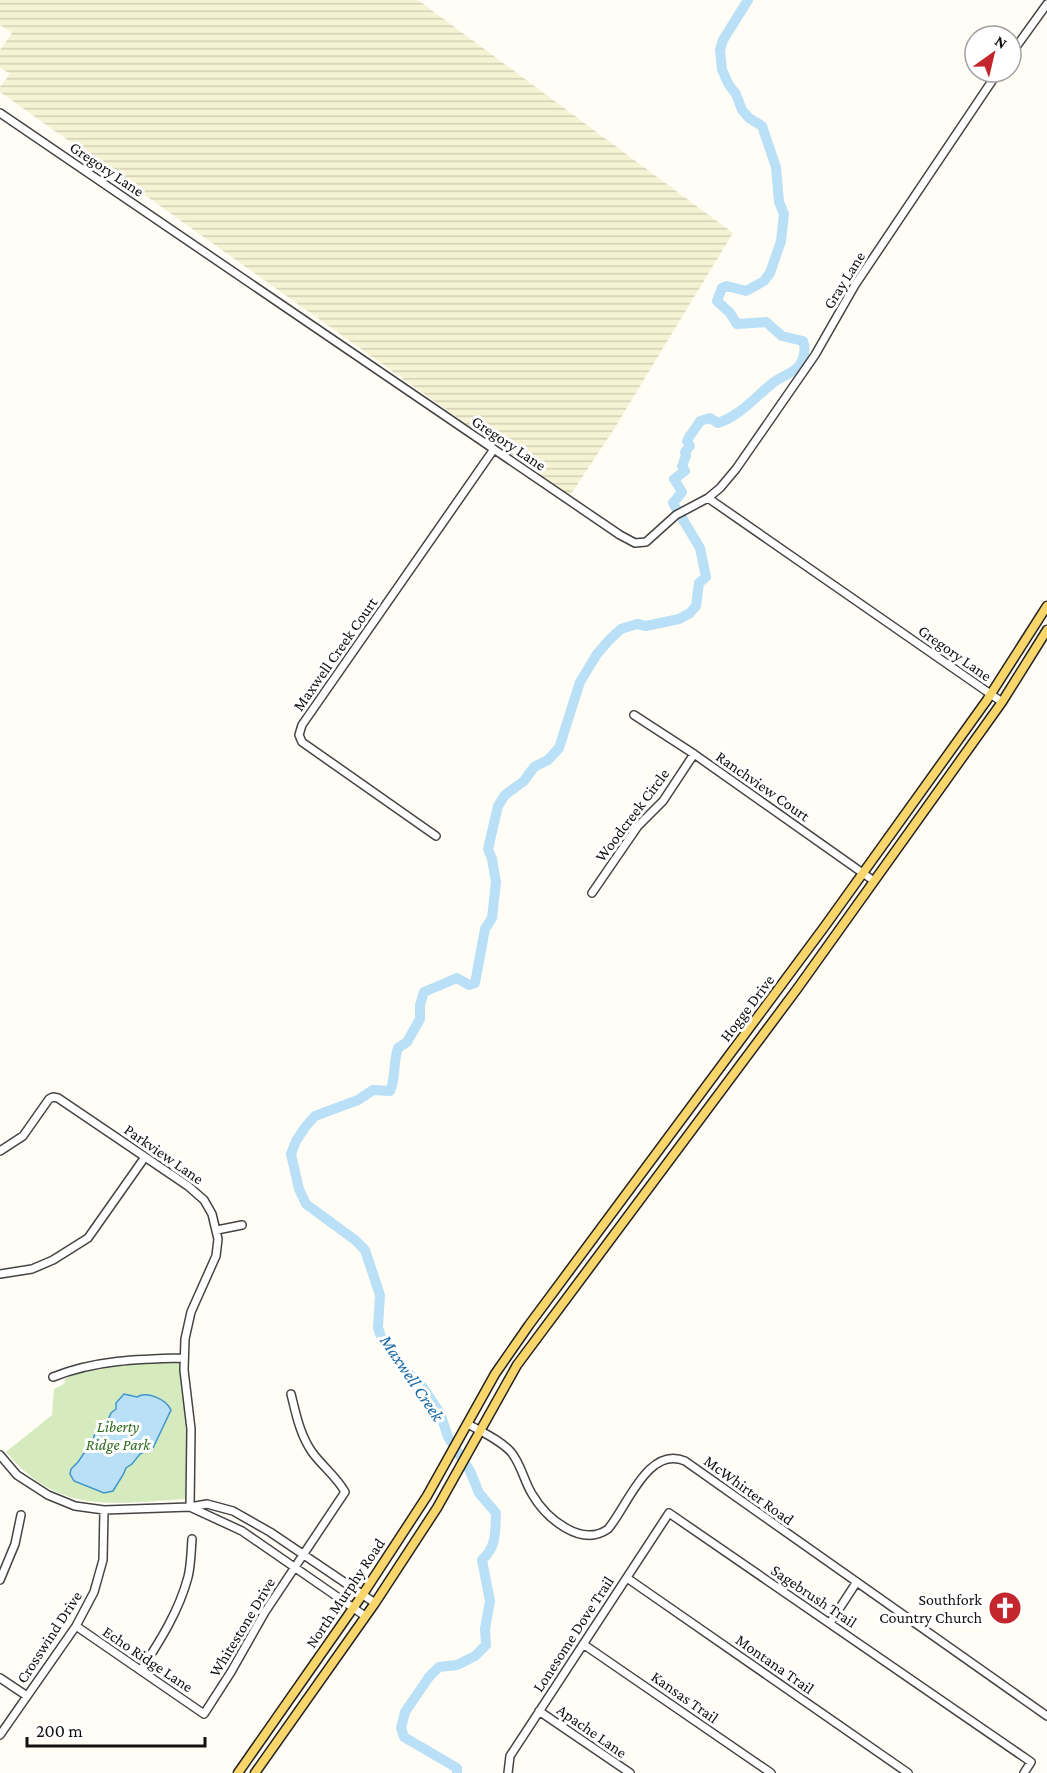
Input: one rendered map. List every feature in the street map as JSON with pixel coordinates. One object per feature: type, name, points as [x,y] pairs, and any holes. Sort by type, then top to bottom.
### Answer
[{"type":"main road","name":"Hogge Drive","points":[[466,1428],[495,1374],[518,1341],[864,873],[991,694],[1047,606]]},
{"type":"main road","name":"Hogge Drive","points":[[480,1431],[517,1365],[771,1024],[1002,702],[1047,630]]},
{"type":"main road","points":[[760,1016],[771,1024]]},
{"type":"main road","points":[[630,1188],[641,1196]]},
{"type":"main road","name":"North Murphy Road","points":[[238,1773],[363,1594],[427,1497],[466,1428]]},
{"type":"main road","name":"North Murphy Road","points":[[255,1773],[375,1603],[437,1508],[480,1431]]},
{"type":"street","points":[[1023,37],[1047,4]]},
{"type":"street","name":"Gray Lane","points":[[708,498],[736,469],[815,355],[855,285],[990,84]]},
{"type":"street","name":"Gregory Lane","points":[[0,113],[611,529],[635,543],[649,541],[680,513],[708,498],[1002,702]]},
{"type":"street","name":"Maxwell Creek Court","points":[[436,836],[302,742],[299,735],[302,725],[494,449]]},
{"type":"street","name":"Ranchview Court","points":[[634,715],[694,754],[874,881]]},
{"type":"street","name":"Woodcreek Circle","points":[[592,893],[639,826],[663,801],[694,754]]},
{"type":"street","name":"Parkview Lane","points":[[0,1151],[23,1136],[49,1099],[53,1097],[64,1101],[188,1186],[204,1200],[212,1214],[217,1230],[216,1256],[189,1319],[183,1358],[191,1429],[190,1507]]},
{"type":"street","points":[[0,1274],[32,1269],[53,1260],[88,1238],[145,1157]]},
{"type":"street","points":[[217,1230],[242,1226]]},
{"type":"street","points":[[53,1377],[67,1371],[118,1360],[183,1358]]},
{"type":"street","name":"Whitestone Drive","points":[[204,1714],[294,1568],[345,1492],[311,1451],[301,1430],[291,1394]]},
{"type":"street","name":"McWhirter Road","points":[[466,1428],[480,1431],[510,1452],[540,1506],[573,1532],[583,1536],[593,1536],[608,1529],[651,1467],[663,1460],[676,1458],[690,1464],[1047,1716]]},
{"type":"street","points":[[0,1455],[17,1474],[48,1495],[75,1506],[105,1510],[190,1507],[207,1504],[234,1511],[251,1519],[375,1603]]},
{"type":"street","points":[[190,1507],[242,1532],[365,1616]]},
{"type":"street","name":"Crosswind Drive","points":[[0,1736],[76,1626],[94,1592],[102,1560],[105,1510]]},
{"type":"street","name":"Lonesome Dove Trail","points":[[508,1773],[510,1756],[669,1513]]},
{"type":"street","name":"Sagebrush Trail","points":[[669,1513],[1031,1762],[1024,1773]]},
{"type":"street","points":[[0,1580],[15,1544],[21,1515]]},
{"type":"street","points":[[141,1670],[163,1636],[179,1603],[188,1575],[192,1539]]},
{"type":"street","name":"Montana Trail","points":[[627,1578],[908,1773]]},
{"type":"street","points":[[830,1623],[856,1583]]},
{"type":"street","name":"Echo Ridge Lane","points":[[76,1626],[204,1714]]},
{"type":"street","name":"Kansas Trail","points":[[583,1644],[771,1773]]},
{"type":"street","points":[[0,1678],[27,1696]]},
{"type":"street","name":"Apache Lane","points":[[539,1711],[629,1773]]},
{"type":"shaded area","points":[[0,0],[418,0],[733,233],[614,429],[569,497],[0,92],[0,87],[10,74],[0,67],[0,50],[12,33],[0,25]]},
{"type":"green space","name":"Liberty Ridge Park","points":[[138,1363],[179,1363],[188,1431],[186,1499],[111,1503],[67,1496],[46,1487],[26,1473],[6,1452],[52,1415],[54,1389],[64,1384],[67,1375]]},
{"type":"water","points":[[124,1394],[156,1397],[165,1402],[171,1410],[153,1448],[140,1454],[126,1468],[113,1491],[104,1493],[74,1481],[70,1474],[71,1469],[93,1440],[96,1430],[106,1425],[111,1413],[116,1409],[116,1403]]},
{"type":"waterway","name":"Maxwell Creek","points":[[457,1773],[457,1768],[404,1737],[401,1728],[405,1712],[429,1677],[439,1667],[457,1665],[475,1656],[486,1645],[485,1629],[490,1601],[482,1560],[493,1544],[496,1513],[479,1493],[470,1471],[448,1437],[440,1413],[422,1386],[402,1367],[383,1342],[378,1328],[380,1295],[365,1250],[306,1204],[299,1189],[291,1154],[296,1141],[315,1116],[358,1100],[373,1090],[390,1091],[398,1048],[407,1042],[420,1019],[420,1005],[424,992],[457,978],[469,985],[475,983],[485,929],[492,918],[496,882],[488,849],[498,806],[505,795],[524,781],[534,767],[548,760],[559,748],[580,682],[597,654],[610,639],[621,629],[637,624],[646,626],[679,619],[690,613],[696,606],[699,583],[706,577],[700,548],[673,503],[682,492],[674,479],[685,471],[682,466],[686,456],[685,452],[690,446],[687,441],[700,421],[710,418],[718,423],[734,416],[774,382],[796,369],[802,361],[803,341],[782,336],[766,322],[737,324],[730,313],[717,301],[722,288],[727,286],[746,291],[764,281],[770,273],[781,241],[784,214],[779,202],[776,167],[762,126],[749,118],[742,110],[722,70],[720,50],[723,40],[748,0]]},
{"type":"place","name":"Southfork Country Church","points":[[1005,1608]]}]
